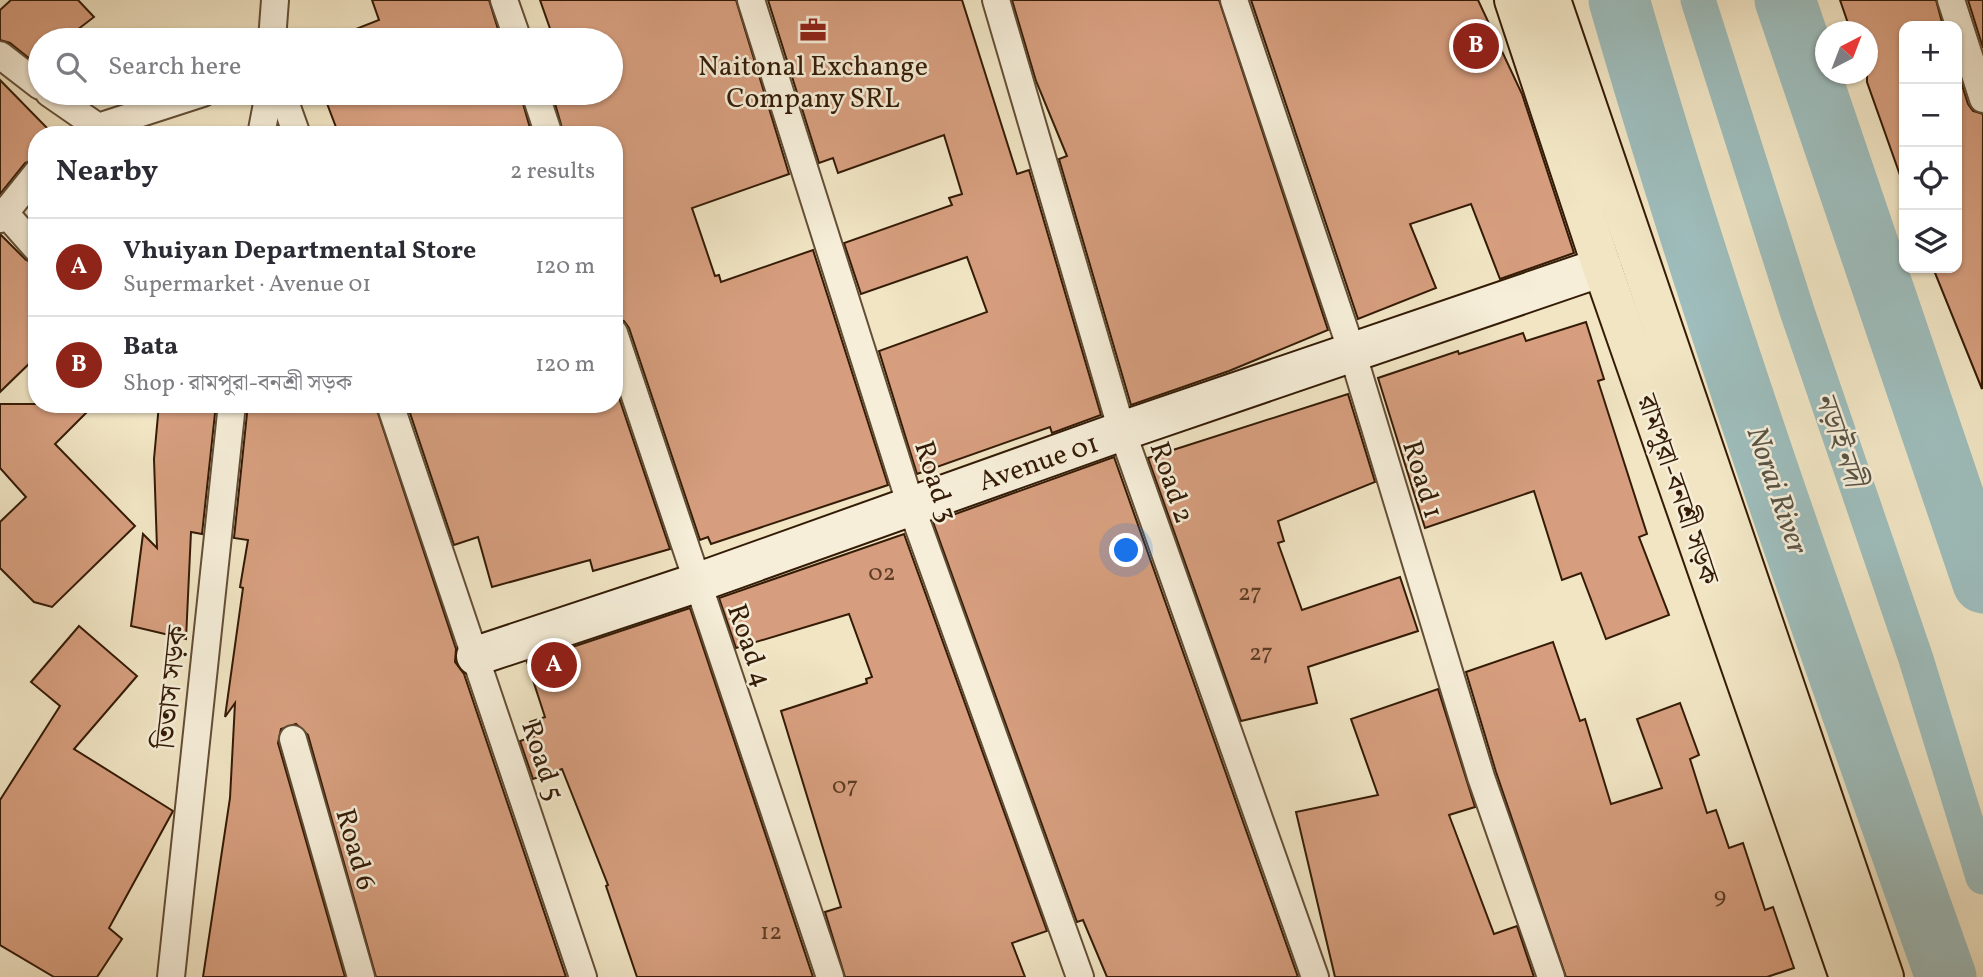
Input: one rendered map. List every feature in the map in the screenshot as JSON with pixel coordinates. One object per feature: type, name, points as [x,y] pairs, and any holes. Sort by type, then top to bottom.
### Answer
[{"type":"main road","name":"রামপুরা-বনশ্রী সড়ক","points":[[1514,0],[1602,267],[1849,977]]},
{"type":"main road","name":"রামপুরা-বনশ্রী সড়ক","points":[[1551,0],[1884,977]]},
{"type":"street","points":[[273,28],[275,0]]},
{"type":"street","points":[[505,0],[514,28]]},
{"type":"street","name":"Road 3","points":[[751,0],[911,506],[1080,977]]},
{"type":"street","name":"Road 2","points":[[996,0],[1122,431],[1315,977]]},
{"type":"street","name":"Road 1","points":[[1234,0],[1353,355],[1481,777],[1551,977]]},
{"type":"street","points":[[1951,0],[1972,29],[1983,99]]},
{"type":"street","points":[[0,55],[28,77]]},
{"type":"street","points":[[58,105],[73,126]]},
{"type":"street","points":[[101,126],[166,105]]},
{"type":"street","points":[[263,126],[267,105]]},
{"type":"street","points":[[286,105],[294,126]]},
{"type":"street","points":[[539,105],[546,126]]},
{"type":"street","points":[[28,184],[3,216],[28,240]]},
{"type":"street","name":"Avenue 01","points":[[476,656],[696,583],[1122,431],[1353,355],[1602,267]]},
{"type":"street","name":"Road 4","points":[[623,360],[830,977]]},
{"type":"street","name":"তিতাস সড়ক","points":[[171,977],[231,413]]},
{"type":"street","name":"Road 5","points":[[393,413],[583,977]]},
{"type":"street","name":"Road 6","points":[[293,739],[361,977]]},
{"type":"building","points":[[11,0],[78,0],[94,17],[80,28],[28,28],[28,57],[10,43],[0,40],[0,10]]},
{"type":"building","points":[[372,0],[489,0],[498,28],[359,28],[379,20]]},
{"type":"building","points":[[540,0],[736,0],[789,174],[692,208],[715,276],[719,275],[721,282],[813,250],[888,485],[711,544],[708,537],[700,540],[629,328],[623,321],[623,126],[561,126],[555,105],[623,105],[623,28],[550,28]]},
{"type":"building","points":[[768,0],[962,0],[1017,174],[1029,170],[1101,415],[1052,433],[1050,427],[917,474],[879,351],[987,312],[967,257],[861,294],[844,243],[952,205],[949,198],[962,194],[944,135],[838,173],[833,158],[819,163]]},
{"type":"building","points":[[1012,0],[1219,0],[1328,330],[1229,371],[1131,405],[1059,159],[1067,156],[1036,81]]},
{"type":"building","points":[[1251,0],[1478,0],[1522,94],[1574,253],[1500,279],[1471,204],[1410,224],[1436,288],[1358,319]]},
{"type":"building","points":[[1840,0],[1936,0],[1942,21],[1899,21],[1899,172],[1868,84],[1878,84],[1878,21],[1847,21]]},
{"type":"building","points":[[1968,0],[1983,0],[1983,48]]},
{"type":"building","points":[[0,80],[45,126],[28,126],[28,162],[0,194]]},
{"type":"building","points":[[1962,85],[1973,111],[1983,114],[1982,389],[1935,273],[1962,273]]},
{"type":"building","points":[[328,105],[523,105],[529,126],[336,126]]},
{"type":"building","points":[[0,234],[28,261],[28,365],[0,392]]},
{"type":"building","points":[[1586,322],[1604,379],[1598,381],[1647,534],[1639,537],[1669,615],[1606,639],[1581,573],[1562,580],[1534,491],[1425,528],[1378,378],[1523,333],[1526,341]]},
{"type":"building","points":[[1348,394],[1375,482],[1278,521],[1284,541],[1278,543],[1302,610],[1400,577],[1418,631],[1308,667],[1317,703],[1241,721],[1148,458]]},
{"type":"building","points":[[0,404],[28,404],[28,413],[86,413],[55,444],[135,526],[52,607],[34,602],[0,568],[0,522],[26,497],[0,468]]},
{"type":"building","points":[[623,410],[670,549],[593,571],[590,560],[492,587],[478,537],[454,545],[410,413],[623,413]]},
{"type":"building","points":[[158,413],[215,413],[202,534],[191,532],[186,639],[131,626],[143,534],[157,548],[154,459]]},
{"type":"building","points":[[247,413],[378,413],[456,649],[455,662],[464,674],[566,977],[376,977],[308,735],[296,724],[281,729],[278,743],[345,977],[203,977],[230,798],[235,703],[225,717],[248,540],[234,538]]},
{"type":"building","points":[[1114,457],[1298,977],[1107,977],[1083,920],[1077,922],[933,522]]},
{"type":"building","points":[[904,534],[1047,931],[1012,943],[1025,977],[845,977],[825,912],[841,907],[781,711],[867,683],[866,679],[872,677],[849,614],[736,648],[719,598]]},
{"type":"building","points":[[690,608],[813,977],[637,977],[606,886],[608,885],[562,769],[533,779],[520,741],[534,736],[530,722],[545,717],[527,662]]},
{"type":"building","points":[[79,626],[137,676],[74,749],[173,811],[109,928],[122,939],[97,977],[54,977],[0,945],[0,800],[60,706],[31,682]]},
{"type":"building","points":[[1553,642],[1580,721],[1585,719],[1611,804],[1662,788],[1637,719],[1680,703],[1699,755],[1690,759],[1707,813],[1716,810],[1729,848],[1743,843],[1765,910],[1773,907],[1794,968],[1767,977],[1566,977],[1496,772],[1466,672]]},
{"type":"building","points":[[1438,689],[1475,807],[1449,815],[1494,934],[1517,926],[1534,977],[1335,977],[1296,812],[1378,795],[1351,719]]},
{"type":"waterway","name":"Norai River","points":[[1619,0],[1734,369],[1946,977]]},
{"type":"waterway","name":"নড়াই নদী","points":[[1698,0],[1798,314],[1916,659],[1983,877]]},
{"type":"waterway","name":"Norai River","points":[[1785,0],[1983,583]]},
{"type":"place","name":"Naitonal Exchange Company SRL","points":[[813,30]]},
{"type":"place","name":"Bata","points":[[1476,46]]},
{"type":"place","name":"Vhuiyan Departmental Store","points":[[554,665]]}]
